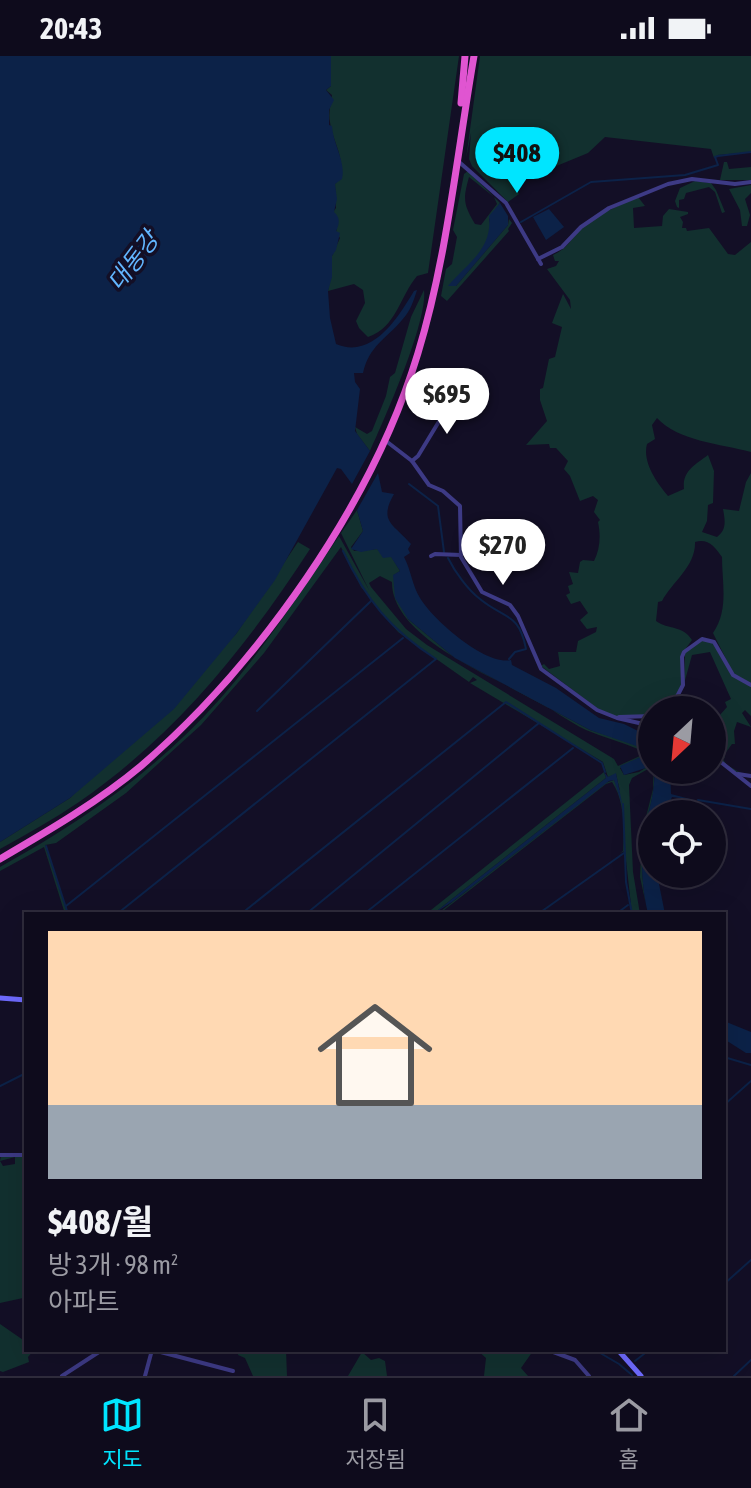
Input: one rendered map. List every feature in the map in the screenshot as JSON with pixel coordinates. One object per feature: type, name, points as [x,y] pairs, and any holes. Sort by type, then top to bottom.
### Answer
[{"type":"highway","points":[[458,145],[465,56]]},
{"type":"highway","points":[[0,859],[62,823],[140,766],[217,692],[284,609],[332,538],[383,443],[410,378],[432,302],[474,56]]},
{"type":"main road","points":[[0,998],[24,1000]]},
{"type":"main road","points":[[620,1352],[637,1375]]},
{"type":"street","points":[[456,159],[506,203],[539,261],[562,247],[581,227],[609,208],[668,184],[692,179],[735,184],[751,182]]},
{"type":"street","points":[[412,461],[449,405],[461,397],[468,384],[472,380],[478,381],[483,390]]},
{"type":"street","points":[[383,443],[412,461],[424,480],[460,506],[461,555],[482,592],[510,605],[518,616],[541,669],[597,710],[638,723]]},
{"type":"street","points":[[431,556],[461,555]]},
{"type":"street","points":[[677,696],[683,685],[684,652],[702,639],[714,642],[733,675],[751,685]]},
{"type":"street","points":[[617,718],[638,717]]},
{"type":"street","points":[[726,766],[751,786]]},
{"type":"street","points":[[734,772],[751,776]]},
{"type":"street","points":[[0,1155],[24,1155]]},
{"type":"street","points":[[62,1376],[99,1352]]},
{"type":"street","points":[[145,1376],[151,1352]]},
{"type":"street","points":[[160,1352],[233,1371]]},
{"type":"street","points":[[553,1352],[575,1360],[589,1376]]},
{"type":"green space","points":[[331,56],[459,56],[428,273],[417,276],[391,319],[368,337],[356,321],[365,303],[363,290],[354,284],[328,291],[332,256],[340,238],[336,232],[338,219],[333,212],[336,208],[335,184],[341,170],[329,119],[332,95],[326,90],[331,86]]},
{"type":"green space","points":[[480,56],[751,56],[751,152],[714,158],[711,149],[605,137],[588,153],[554,167],[532,147],[516,190],[519,194],[508,202],[472,166],[469,159],[471,133],[466,159]]},
{"type":"green space","points":[[724,162],[727,162],[729,169],[751,167],[751,180],[720,180]]},
{"type":"green space","points":[[468,171],[494,197],[500,203],[489,219],[489,236],[485,245],[454,280],[456,286],[508,225],[509,219],[512,223],[509,231],[447,301],[441,296],[446,269],[452,264],[457,237],[453,230],[464,174]],"holes":[[[469,177],[494,197],[497,204],[481,225],[475,224],[465,201]]]},
{"type":"green space","points":[[695,181],[711,183],[725,212],[722,213],[715,192],[709,187],[686,193],[677,207],[675,201],[680,188]]},
{"type":"green space","points":[[751,185],[751,193],[745,199],[750,215],[747,226],[742,226],[740,210],[729,189]]},
{"type":"green space","points":[[638,197],[645,206],[633,208],[634,228],[662,226],[663,216],[669,209],[688,212],[680,217],[682,228],[687,231],[709,228],[728,254],[735,255],[751,242],[751,452],[688,437],[657,418],[652,425],[655,439],[647,444],[646,451],[652,472],[668,496],[684,489],[687,473],[708,455],[714,471],[713,503],[708,505],[707,521],[702,532],[717,537],[724,528],[723,509],[739,511],[751,473],[751,684],[733,673],[713,633],[723,606],[722,557],[707,542],[695,542],[688,566],[662,601],[658,602],[656,621],[684,632],[692,640],[681,655],[683,682],[676,696],[638,696],[638,716],[617,717],[598,709],[541,666],[544,664],[549,669],[560,666],[558,652],[576,652],[578,641],[596,632],[597,627],[587,629],[580,620],[588,613],[580,601],[571,604],[566,595],[570,593],[568,586],[573,584],[569,572],[578,573],[583,560],[594,561],[599,547],[600,520],[594,512],[598,500],[593,496],[580,501],[564,469],[568,461],[556,448],[550,448],[549,444],[526,445],[547,421],[540,389],[543,388],[549,359],[555,357],[562,327],[552,323],[563,294],[571,309],[570,300],[547,269],[556,266],[559,261],[555,261],[553,255],[581,229],[608,211]]},
{"type":"green space","points":[[424,290],[413,346],[370,451],[355,427],[367,434],[372,431],[390,377],[395,373],[411,317]]},
{"type":"green space","points":[[357,510],[363,531],[351,547],[354,551],[377,549],[391,556],[400,571],[394,575],[408,619],[453,656],[425,637],[408,620],[396,602],[392,582],[380,576],[369,583],[406,629],[427,645],[614,759],[618,766],[638,757],[620,768],[624,775],[638,772],[629,785],[633,872],[640,912],[632,912],[625,851],[620,853],[623,851],[621,806],[612,782],[440,912],[605,783],[614,780],[620,791],[616,774],[608,777],[603,762],[470,683],[477,680],[473,677],[469,682],[398,632],[361,587],[341,547],[264,653],[201,725],[126,793],[56,843],[45,845],[67,912],[64,912],[44,847],[0,871],[0,867],[60,832],[117,793],[195,725],[251,661],[339,536],[369,590],[341,533]]},
{"type":"green space","points":[[298,542],[310,549],[286,585],[235,654],[178,718],[114,776],[79,802],[0,849],[0,842],[70,798],[236,634]]},
{"type":"green space","points":[[702,640],[713,643],[732,674],[751,686],[751,716],[745,710],[742,713],[751,727],[737,722],[735,744],[726,752],[726,702],[731,699],[710,652],[692,655],[684,684],[685,653]]},
{"type":"green space","points":[[552,710],[590,730],[635,744],[638,749],[586,730]]},
{"type":"green space","points":[[604,772],[606,778],[436,912],[429,912]]},
{"type":"green space","points":[[1,1156],[24,1156],[24,1295],[0,1303],[0,1161]],"holes":[[[15,1157],[15,1164],[3,1166],[0,1161]]]},
{"type":"green space","points":[[0,1324],[24,1341],[24,1352],[32,1352],[28,1357],[29,1362],[0,1371]]},
{"type":"green space","points":[[239,1352],[286,1352],[287,1376],[253,1376],[245,1358],[238,1355]]},
{"type":"green space","points":[[362,1352],[371,1360],[379,1358],[385,1361],[387,1376],[348,1376]]},
{"type":"green space","points":[[479,1352],[532,1352],[521,1368],[528,1376],[484,1376],[486,1358]]},
{"type":"water","name":"대동강","points":[[0,56],[331,56],[331,86],[326,90],[334,100],[329,110],[329,125],[332,126],[343,173],[342,179],[335,184],[337,199],[334,212],[339,224],[336,231],[340,233],[332,256],[328,291],[336,344],[362,346],[373,341],[392,323],[417,290],[407,313],[369,356],[363,373],[354,373],[360,389],[355,431],[370,451],[352,484],[337,468],[275,580],[236,634],[174,709],[70,798],[0,842]]},
{"type":"water","points":[[500,203],[508,216],[508,225],[456,286],[448,286],[483,247],[489,216]]},
{"type":"water","points":[[549,209],[564,227],[546,240],[533,217]]},
{"type":"water","points":[[378,473],[382,492],[394,494],[389,503],[390,522],[411,544],[408,549],[410,553],[404,557],[415,588],[436,618],[475,649],[500,660],[511,660],[512,665],[556,688],[599,718],[638,731],[638,747],[590,730],[455,658],[408,619],[395,598],[393,575],[400,571],[391,557],[383,558],[377,549],[361,552],[351,549],[363,531],[357,510]]},
{"type":"water","points":[[638,758],[638,770],[624,775],[620,766]]},
{"type":"water","points":[[604,772],[608,777],[616,773],[623,808],[614,780],[609,781],[436,912],[606,778]]},
{"type":"water","points":[[654,784],[671,784],[671,794],[694,800],[672,797],[671,800],[652,800]]},
{"type":"water","points":[[643,888],[660,888],[665,912],[648,912]]},
{"type":"water","points":[[726,1022],[751,1032],[751,1053],[726,1040]]},
{"type":"waterway","points":[[521,222],[591,182],[685,175],[718,165],[715,157],[751,152]]},
{"type":"waterway","points":[[409,484],[438,506],[444,552]]},
{"type":"waterway","points":[[120,912],[436,659],[406,637],[381,612],[343,551]]},
{"type":"waterway","points":[[448,558],[471,591],[519,628],[526,649],[515,652],[509,659]]},
{"type":"waterway","points":[[257,711],[371,601]]},
{"type":"waterway","points":[[66,906],[403,638]]},
{"type":"waterway","points":[[244,912],[506,702],[602,763],[605,772]]},
{"type":"waterway","points":[[308,912],[539,723]]},
{"type":"waterway","points":[[367,912],[573,748]]},
{"type":"waterway","points":[[623,804],[626,882],[632,912]]},
{"type":"waterway","points":[[726,805],[751,809]]},
{"type":"waterway","points":[[46,846],[67,912]]},
{"type":"waterway","points":[[541,912],[624,853]]},
{"type":"waterway","points":[[619,912],[628,905]]},
{"type":"waterway","points":[[726,1058],[751,1065]]},
{"type":"waterway","points":[[0,1086],[24,1074]]},
{"type":"waterway","points":[[726,1103],[751,1081]]},
{"type":"waterway","points":[[726,1282],[751,1260]]},
{"type":"waterway","points":[[598,1352],[632,1375]]},
{"type":"waterway","points":[[635,1361],[646,1352]]},
{"type":"waterway","points":[[734,1376],[751,1360]]}]
